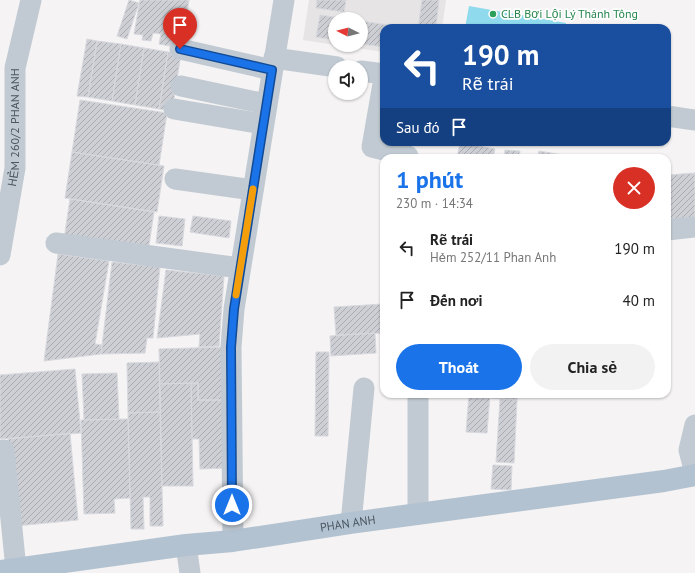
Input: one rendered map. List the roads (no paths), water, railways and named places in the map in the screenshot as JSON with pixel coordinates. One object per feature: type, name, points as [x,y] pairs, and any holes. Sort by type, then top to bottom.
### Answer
[{"type":"main road","name":"PHAN ANH","points":[[8,570],[186,544],[233,541],[351,523],[664,481],[695,474]]},
{"type":"street","name":"HẺM 260/2 PHAN ANH","points":[[0,255],[15,168],[15,68],[31,0]]},
{"type":"street","points":[[233,541],[231,347],[234,309],[252,190],[284,0]]},
{"type":"street","points":[[180,49],[273,64],[328,67]]},
{"type":"street","points":[[368,72],[380,73]]},
{"type":"street","points":[[181,86],[265,114]]},
{"type":"street","points":[[380,101],[372,147],[400,154]]},
{"type":"street","points":[[174,109],[265,114]]},
{"type":"street","points":[[671,117],[695,120]]},
{"type":"street","points":[[175,179],[252,190]]},
{"type":"street","points":[[671,230],[695,227]]},
{"type":"street","points":[[56,243],[240,268]]},
{"type":"street","points":[[351,523],[364,388]]},
{"type":"street","points":[[418,398],[418,514]]},
{"type":"street","points":[[695,425],[689,450],[695,474]]},
{"type":"street","points":[[4,450],[8,570]]},
{"type":"street","points":[[186,544],[190,573]]},
{"type":"water","name":"CLB Bơi Lội Lý Thánh Tông","points":[[469,6],[566,23],[566,24],[466,24]]},
{"type":"place","name":"CLB Bơi Lội Lý Thánh Tông","points":[[493,14]]}]
